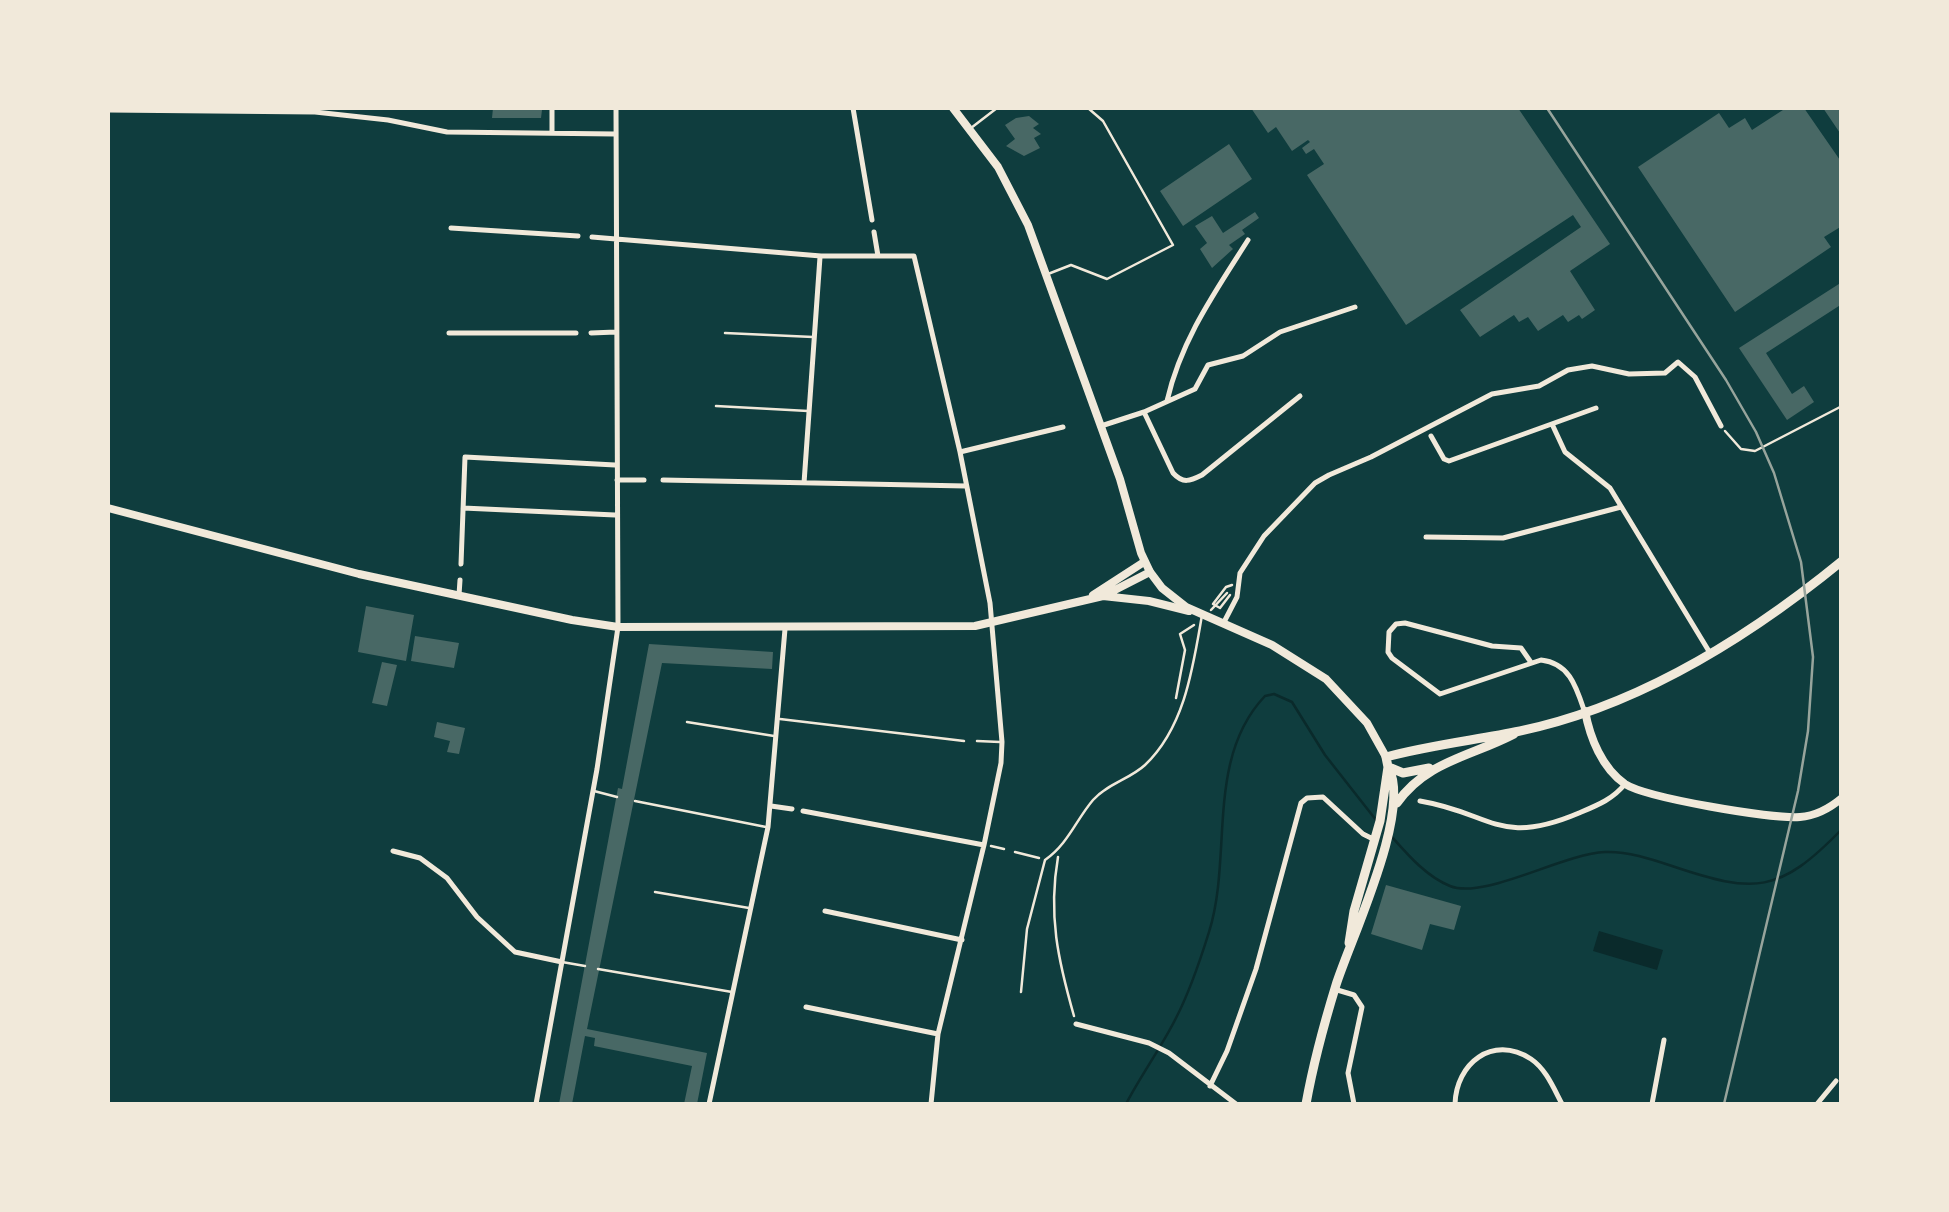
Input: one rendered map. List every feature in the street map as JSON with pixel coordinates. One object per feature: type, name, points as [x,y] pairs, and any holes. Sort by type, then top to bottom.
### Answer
[{"type":"main road","points":[[1387,762],[1482,736],[1520,731],[1641,689],[1710,654],[1775,612],[1842,561]]},
{"type":"main road","points":[[1387,762],[1403,773],[1434,767],[1484,750],[1520,731]]},
{"type":"main road","points":[[1306,1104],[1334,990],[1363,914],[1378,839],[1387,762]]},
{"type":"main road","points":[[1387,762],[1396,782],[1395,806]]},
{"type":"main road","points":[[1378,839],[1411,785],[1434,767]]},
{"type":"street","points":[[552,108],[552,133]]},
{"type":"street","points":[[536,1104],[593,791],[618,626],[616,108]]},
{"type":"street","points":[[852,108],[872,220]]},
{"type":"street","points":[[953,108],[1012,190],[1047,274],[1150,572],[1174,599],[1282,650],[1326,679],[1367,723],[1387,762]]},
{"type":"street","points":[[108,110],[314,112],[388,120],[446,132],[615,134]]},
{"type":"street","points":[[450,228],[578,236]]},
{"type":"street","points":[[874,232],[878,256]]},
{"type":"street","points":[[592,237],[820,256],[914,256],[960,452],[992,622],[1002,742],[984,845],[938,1034],[931,1104]]},
{"type":"street","points":[[1166,401],[1189,334],[1248,240]]},
{"type":"street","points":[[804,483],[820,256]]},
{"type":"street","points":[[1101,426],[1144,412],[1195,388],[1208,366],[1243,356],[1280,332],[1355,307]]},
{"type":"street","points":[[591,333],[616,332]]},
{"type":"street","points":[[449,333],[576,333]]},
{"type":"street","points":[[1223,624],[1236,597],[1240,573],[1264,536],[1315,483],[1492,394],[1540,386],[1560,373],[1580,367],[1629,374],[1665,373],[1678,362],[1695,377],[1721,426]]},
{"type":"street","points":[[1144,412],[1174,473],[1189,482],[1300,396]]},
{"type":"street","points":[[1432,436],[1444,459],[1449,461],[1596,408]]},
{"type":"street","points":[[1552,424],[1564,452],[1610,488],[1710,654]]},
{"type":"street","points":[[960,452],[1063,426]]},
{"type":"street","points":[[460,564],[466,457],[616,465]]},
{"type":"street","points":[[616,480],[644,480]]},
{"type":"street","points":[[663,480],[966,486]]},
{"type":"street","points":[[1426,536],[1504,538],[1621,507]]},
{"type":"street","points":[[108,508],[359,574],[572,620],[618,626],[960,627],[1103,596],[1150,600],[1201,614]]},
{"type":"street","points":[[463,508],[616,515]]},
{"type":"street","points":[[1089,598],[1144,562]]},
{"type":"street","points":[[1103,596],[1150,572]]},
{"type":"street","points":[[459,595],[460,580]]},
{"type":"street","points":[[1530,661],[1520,648],[1492,646],[1405,623],[1392,626],[1387,641],[1392,658],[1442,694],[1530,661],[1554,661],[1576,684],[1602,759],[1626,784],[1647,792],[1775,816],[1808,816],[1828,809],[1842,798]]},
{"type":"street","points":[[709,1104],[768,827],[784,628]]},
{"type":"street","points":[[1420,801],[1516,830],[1562,820],[1609,800],[1626,784]]},
{"type":"street","points":[[1210,1086],[1227,1051],[1256,969],[1301,803],[1323,796],[1362,834],[1378,839]]},
{"type":"street","points":[[771,806],[792,809]]},
{"type":"street","points":[[803,811],[984,845]]},
{"type":"street","points":[[393,851],[420,858],[447,878],[476,917],[515,952],[562,962]]},
{"type":"street","points":[[825,911],[962,940]]},
{"type":"street","points":[[1334,990],[1354,996],[1361,1004],[1348,1072],[1354,1104]]},
{"type":"street","points":[[806,1007],[938,1034]]},
{"type":"street","points":[[1076,1024],[1149,1043],[1169,1053],[1236,1104]]},
{"type":"street","points":[[1652,1104],[1664,1040]]},
{"type":"street","points":[[1454,1104],[1462,1072],[1490,1051],[1531,1059],[1546,1074],[1562,1104]]},
{"type":"street","points":[[1818,1104],[1836,1081]]},
{"type":"lane","points":[[970,128],[997,108]]},
{"type":"lane","points":[[1047,274],[1071,265],[1107,279],[1173,246],[1102,120],[1088,108]]},
{"type":"lane","points":[[725,333],[815,337]]},
{"type":"lane","points":[[716,406],[810,411]]},
{"type":"lane","points":[[1021,992],[1027,929],[1045,860],[1059,850],[1094,798],[1144,765],[1176,722],[1201,614]]},
{"type":"lane","points":[[1176,698],[1183,702]]},
{"type":"lane","points":[[778,718],[964,741]]},
{"type":"lane","points":[[688,722],[776,736]]},
{"type":"lane","points":[[976,741],[1002,742]]},
{"type":"lane","points":[[593,791],[617,797]]},
{"type":"lane","points":[[636,801],[768,827]]},
{"type":"lane","points":[[655,892],[751,908]]},
{"type":"lane","points":[[562,962],[585,966]]},
{"type":"lane","points":[[598,968],[734,992]]},
{"type":"path","points":[[1721,426],[1741,448],[1754,452],[1842,406]]},
{"type":"path","points":[[1226,593],[1230,595],[1218,608],[1213,604],[1226,587],[1236,583]]},
{"type":"path","points":[[1176,698],[1185,650],[1180,634],[1191,627]]},
{"type":"path","points":[[984,845],[1004,849]]},
{"type":"path","points":[[1059,850],[1053,885],[1055,950],[1076,1024]]},
{"type":"path","points":[[1015,852],[1045,860]]},
{"type":"water","points":[[1599,931],[1663,950],[1657,970],[1593,951]]},
{"type":"building","points":[[493,108],[542,110],[541,118],[492,118]]},
{"type":"building","points":[[1251,108],[1518,108],[1610,244],[1570,271],[1595,310],[1568,322],[1563,315],[1538,331],[1528,317],[1519,322],[1514,315],[1480,337],[1460,310],[1581,227],[1573,215],[1406,325],[1307,175],[1324,164],[1314,149],[1306,154],[1302,148],[1310,142],[1292,151],[1276,127],[1268,133]]},
{"type":"building","points":[[1786,108],[1804,108],[1842,163],[1842,226],[1824,237],[1831,247],[1735,312],[1638,167],[1719,113],[1729,128],[1745,118],[1752,130]]},
{"type":"building","points":[[1823,108],[1842,108],[1842,136]]},
{"type":"building","points":[[1029,116],[1039,124],[1033,128],[1041,134],[1034,138],[1040,148],[1024,156],[1006,146],[1015,139],[1005,125]]},
{"type":"building","points":[[1229,144],[1252,179],[1183,226],[1160,191]]},
{"type":"building","points":[[1255,212],[1259,218],[1242,230],[1245,234],[1229,245],[1233,249],[1212,268],[1200,249],[1207,243],[1195,226],[1212,216],[1223,233]]},
{"type":"building","points":[[1842,282],[1842,304],[1766,353],[1792,394],[1804,386],[1814,402],[1787,420],[1739,348]]},
{"type":"building","points":[[366,606],[414,615],[406,661],[358,652]]},
{"type":"building","points":[[415,636],[459,643],[454,668],[411,661]]},
{"type":"building","points":[[649,644],[773,652],[772,669],[662,663],[587,1029],[707,1053],[697,1104],[684,1104],[692,1066],[594,1046],[595,1038],[585,1036],[572,1104],[559,1104],[618,788],[622,789]]},
{"type":"building","points":[[382,662],[397,665],[387,706],[372,703]]},
{"type":"building","points":[[437,722],[465,728],[459,754],[447,752],[450,741],[434,737]]},
{"type":"building","points":[[1386,885],[1461,906],[1454,930],[1430,924],[1422,950],[1371,934]]},
{"type":"waterway","points":[[1126,1104],[1176,1018],[1198,965],[1216,903],[1227,778],[1234,749],[1246,721],[1265,696],[1274,694],[1292,702],[1325,755],[1376,820]]},
{"type":"waterway","points":[[1392,837],[1433,877],[1465,889],[1605,852],[1639,856],[1725,881],[1765,882],[1801,866],[1842,829]]},
{"type":"railway","points":[[1547,108],[1756,432],[1774,473],[1801,562],[1813,657],[1808,731],[1798,791],[1724,1104]]}]
